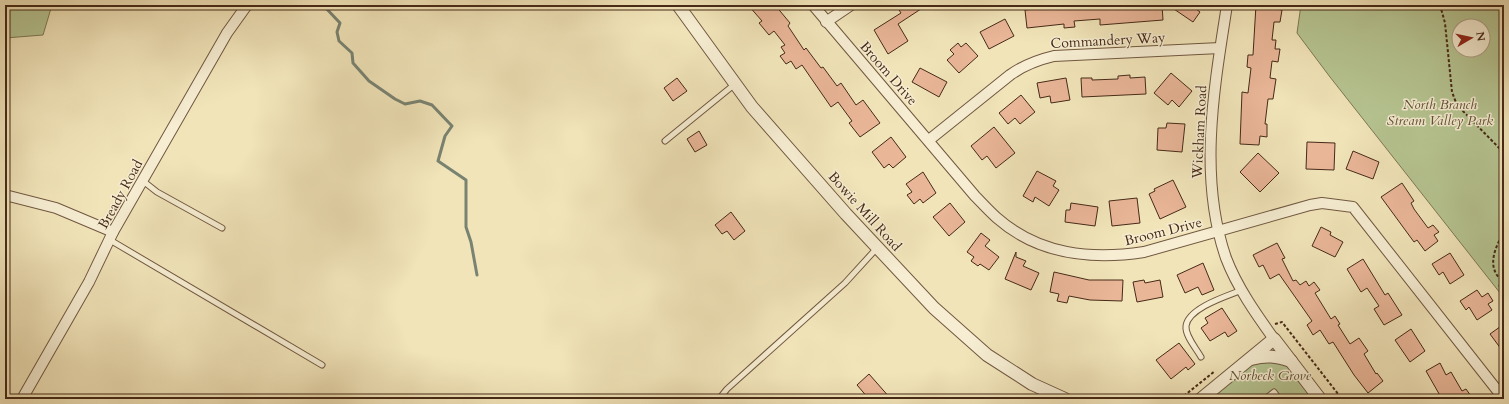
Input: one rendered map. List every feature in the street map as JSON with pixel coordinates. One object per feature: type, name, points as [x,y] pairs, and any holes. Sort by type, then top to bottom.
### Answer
[{"type":"street","name":"Bready Road","points":[[22,399],[227,33],[247,5]]},
{"type":"street","name":"Bowie Mill Road","points":[[678,5],[752,107],[877,248],[934,308],[986,355],[1032,384],[1064,399]]},
{"type":"street","name":"Broom Drive","points":[[813,5],[975,196],[997,218],[1018,234],[1046,247],[1080,255],[1119,256],[1144,252],[1322,203],[1353,207],[1504,399]]},
{"type":"street","points":[[826,22],[852,5]]},
{"type":"street","name":"Wickham Road","points":[[1227,5],[1220,48],[1210,165],[1212,192],[1218,232],[1227,259],[1242,290],[1274,339],[1320,399]]},
{"type":"street","name":"Commandery Way","points":[[929,140],[1010,75],[1037,60],[1054,56],[1220,48]]},
{"type":"street","points":[[5,195],[56,208],[112,236]]},
{"type":"street","points":[[1201,399],[1274,339]]},
{"type":"street","points":[[1250,359],[1265,355],[1275,356],[1291,361]]},
{"type":"lane","points":[[665,141],[736,84]]},
{"type":"lane","points":[[143,181],[157,192],[222,228]]},
{"type":"lane","points":[[112,236],[322,365]]},
{"type":"lane","points":[[719,399],[727,389],[865,263],[877,248]]},
{"type":"lane","points":[[1201,356],[1188,335],[1186,326],[1190,316],[1213,302],[1242,290]]},
{"type":"lane","points":[[1265,399],[1274,392],[1279,399]]},
{"type":"path","points":[[1440,5],[1445,23],[1452,92],[1457,105],[1504,153]]},
{"type":"path","points":[[1504,232],[1493,254],[1496,273],[1504,282]]},
{"type":"green space","points":[[5,5],[52,5],[43,35],[5,38]]},
{"type":"green space","name":"North Branch Stream Valley Park","points":[[1301,5],[1504,5],[1504,282],[1498,286],[1504,284],[1504,298],[1297,33]]},
{"type":"green space","name":"Norbeck Grove","points":[[1274,339],[1320,399],[1201,399]]},
{"type":"building","points":[[748,5],[775,5],[790,23],[788,26],[804,50],[806,48],[837,86],[841,83],[856,105],[863,100],[880,123],[860,137],[849,123],[852,121],[838,102],[831,107],[802,65],[796,69],[791,61],[786,64],[780,56],[785,53],[781,47],[785,45],[774,31],[769,35],[759,23],[762,21]]},
{"type":"building","points":[[896,5],[927,5],[898,24],[908,41],[888,54],[874,30],[901,13]]},
{"type":"building","points":[[1035,5],[1044,5],[1045,8],[1063,5],[1162,5],[1163,20],[1100,25],[1100,19],[1074,21],[1075,27],[1064,28],[1064,24],[1027,28],[1025,10],[1035,9]]},
{"type":"building","points":[[1168,5],[1199,5],[1196,9],[1200,12],[1193,22]]},
{"type":"building","points":[[1256,5],[1276,5],[1276,9],[1282,10],[1280,22],[1274,22],[1272,40],[1276,40],[1275,49],[1280,49],[1278,62],[1272,61],[1270,78],[1276,79],[1273,99],[1268,99],[1265,124],[1267,124],[1267,137],[1260,136],[1259,145],[1240,144],[1242,92],[1248,93],[1251,68],[1247,67],[1248,55],[1253,55]]},
{"type":"building","points":[[1005,19],[1014,36],[989,49],[980,32]]},
{"type":"building","points":[[958,43],[961,47],[966,43],[978,56],[959,73],[947,60],[954,54],[950,50]]},
{"type":"building","points":[[920,68],[947,82],[939,97],[912,82]]},
{"type":"building","points":[[1171,73],[1192,91],[1179,107],[1172,100],[1168,105],[1154,93]]},
{"type":"building","points":[[1130,75],[1130,78],[1145,77],[1146,94],[1082,97],[1081,78],[1092,78],[1092,80],[1118,79],[1118,76]]},
{"type":"building","points":[[677,78],[687,91],[673,101],[664,88]]},
{"type":"building","points":[[1066,78],[1070,100],[1051,103],[1050,96],[1040,98],[1037,83]]},
{"type":"building","points":[[1021,95],[1035,112],[1020,124],[1015,118],[1008,124],[999,113]]},
{"type":"building","points":[[1167,123],[1185,124],[1182,152],[1157,150],[1158,128],[1166,128]]},
{"type":"building","points":[[994,127],[1015,153],[996,168],[987,156],[982,160],[971,146]]},
{"type":"building","points":[[699,131],[707,145],[695,152],[687,139]]},
{"type":"building","points":[[891,137],[906,157],[893,168],[889,164],[884,168],[872,152]]},
{"type":"building","points":[[1307,142],[1335,143],[1334,170],[1306,169]]},
{"type":"building","points":[[1353,151],[1379,162],[1373,179],[1346,169]]},
{"type":"building","points":[[1258,153],[1279,173],[1260,192],[1240,172]]},
{"type":"building","points":[[1037,171],[1056,181],[1053,186],[1059,190],[1049,206],[1035,197],[1033,202],[1023,196]]},
{"type":"building","points":[[923,172],[936,193],[923,203],[920,199],[914,204],[907,195],[912,192],[906,184]]},
{"type":"building","points":[[1173,180],[1186,207],[1160,219],[1149,194],[1155,191],[1154,189]]},
{"type":"building","points":[[1402,183],[1414,201],[1411,203],[1414,209],[1428,228],[1433,225],[1439,232],[1434,235],[1438,241],[1425,251],[1417,240],[1414,242],[1381,197]]},
{"type":"building","points":[[1137,198],[1140,223],[1112,226],[1109,201]]},
{"type":"building","points":[[950,203],[965,222],[949,236],[933,217]]},
{"type":"building","points":[[1071,203],[1098,207],[1095,226],[1065,222],[1066,210],[1070,210]]},
{"type":"building","points":[[731,212],[745,231],[734,240],[727,231],[722,234],[715,225]]},
{"type":"building","points":[[1321,227],[1331,232],[1330,235],[1343,242],[1335,257],[1312,246]]},
{"type":"building","points":[[981,233],[990,240],[985,246],[999,257],[989,270],[980,264],[978,266],[971,261],[974,257],[967,252]]},
{"type":"building","points":[[1277,243],[1285,258],[1282,259],[1293,281],[1296,280],[1300,285],[1306,281],[1309,286],[1314,282],[1320,290],[1315,293],[1331,319],[1335,316],[1340,324],[1338,325],[1350,344],[1359,338],[1368,351],[1364,354],[1376,374],[1377,373],[1383,381],[1368,393],[1354,375],[1333,342],[1329,344],[1320,330],[1313,335],[1307,325],[1312,321],[1279,274],[1270,279],[1263,265],[1259,267],[1253,255]]},
{"type":"building","points":[[1016,252],[1016,257],[1026,261],[1023,266],[1039,273],[1031,290],[1005,279]]},
{"type":"building","points":[[1450,253],[1464,275],[1450,284],[1443,272],[1439,275],[1432,264]]},
{"type":"building","points":[[1363,259],[1385,295],[1388,293],[1402,315],[1384,325],[1374,309],[1379,306],[1367,288],[1361,292],[1347,269]]},
{"type":"building","points":[[1203,263],[1214,290],[1202,295],[1198,287],[1185,293],[1177,275]]},
{"type":"building","points":[[1054,272],[1089,280],[1123,280],[1122,301],[1090,300],[1069,296],[1067,303],[1057,301],[1059,294],[1050,292]]},
{"type":"building","points":[[1144,280],[1145,283],[1160,280],[1163,297],[1137,302],[1133,282]]},
{"type":"building","points":[[1477,290],[1482,297],[1488,293],[1493,301],[1488,304],[1492,310],[1477,320],[1469,307],[1466,310],[1460,301]]},
{"type":"building","points":[[1222,308],[1237,331],[1228,337],[1225,332],[1210,341],[1201,328],[1208,323],[1205,318]]},
{"type":"building","points":[[1504,324],[1504,353],[1490,334]]},
{"type":"building","points":[[1411,329],[1425,351],[1410,362],[1395,340]]},
{"type":"building","points":[[1179,343],[1195,364],[1188,370],[1186,367],[1171,379],[1156,360]]},
{"type":"building","points":[[1440,363],[1446,375],[1451,372],[1462,391],[1466,389],[1473,399],[1442,399],[1426,371]]},
{"type":"building","points":[[869,374],[891,399],[869,399],[857,385]]},
{"type":"waterway","points":[[323,5],[340,23],[337,32],[339,41],[352,53],[353,63],[369,81],[405,104],[420,101],[432,105],[452,126],[445,136],[438,161],[466,180],[466,227],[471,242],[477,275]]}]
